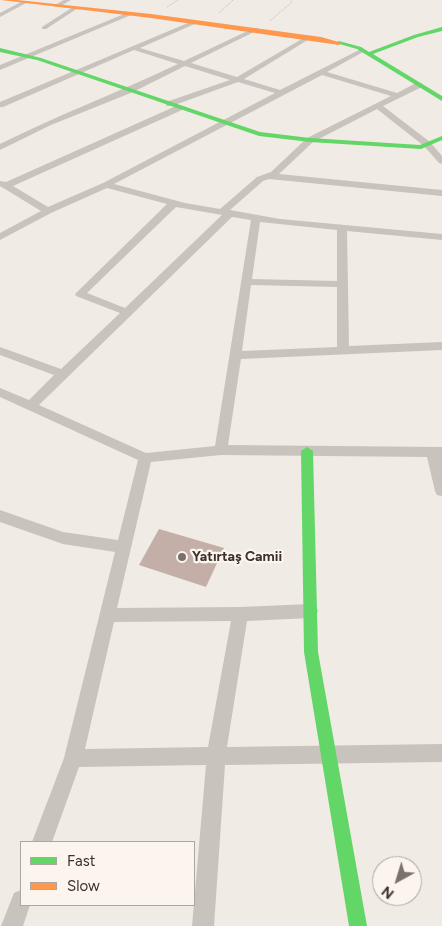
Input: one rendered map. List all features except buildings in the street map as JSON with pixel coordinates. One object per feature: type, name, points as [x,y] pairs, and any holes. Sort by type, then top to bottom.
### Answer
[{"type":"street","points":[[2,0],[57,6],[72,4],[129,14],[309,37],[366,52],[442,99]]},
{"type":"street","points":[[0,15],[25,2]]},
{"type":"street","points":[[44,28],[72,4]]},
{"type":"street","points":[[0,68],[129,14]]},
{"type":"street","points":[[0,105],[195,22]]},
{"type":"street","points":[[0,236],[48,211],[106,185],[321,72],[366,52],[442,29]]},
{"type":"street","points":[[0,147],[48,123],[130,90],[258,30]]},
{"type":"street","points":[[3,184],[174,106],[240,79],[309,37]]},
{"type":"street","points":[[133,48],[281,93]]},
{"type":"street","points":[[0,50],[28,56],[259,134],[310,140],[421,147],[442,138]]},
{"type":"street","points":[[321,72],[397,96]]},
{"type":"street","points":[[30,406],[128,312],[260,179],[274,174],[310,140],[419,84]]},
{"type":"street","points":[[377,106],[427,144],[442,161]]},
{"type":"street","points":[[267,176],[442,192]]},
{"type":"street","points":[[3,184],[48,211]]},
{"type":"street","points":[[106,185],[174,203],[256,218],[442,237]]},
{"type":"street","points":[[128,312],[80,294],[174,203]]},
{"type":"street","points":[[221,450],[256,218]]},
{"type":"street","points":[[342,228],[343,350]]},
{"type":"street","points":[[246,282],[342,284]]},
{"type":"street","points":[[235,354],[442,346]]},
{"type":"street","points":[[0,351],[63,374]]},
{"type":"street","points":[[0,392],[145,458],[221,450],[437,452],[442,492]]},
{"type":"street","points":[[307,451],[311,652],[358,926]]},
{"type":"street","points":[[42,841],[73,758],[145,458]]},
{"type":"street","points":[[0,516],[64,538],[125,547]]},
{"type":"street","points":[[108,615],[240,614],[310,611]]},
{"type":"street","points":[[203,926],[216,756],[240,614]]},
{"type":"street","points":[[73,758],[442,753]]},
{"type":"street","points":[[12,926],[20,903]]},
{"type":"path","points":[[207,24],[233,0]]},
{"type":"path","points":[[258,30],[292,2],[290,0]]},
{"type":"traffic: fast","points":[[369,54],[416,36],[442,29]]},
{"type":"traffic: fast","points":[[339,43],[359,48],[442,99]]},
{"type":"traffic: fast","points":[[0,50],[39,59],[259,134],[310,140],[421,147],[442,138]]},
{"type":"traffic: fast","points":[[307,451],[311,652],[358,926]]},
{"type":"traffic: slow","points":[[3,0],[151,16],[339,43]]},
{"type":"place","name":"Yatırtaş Camii","points":[[182,557]]}]
